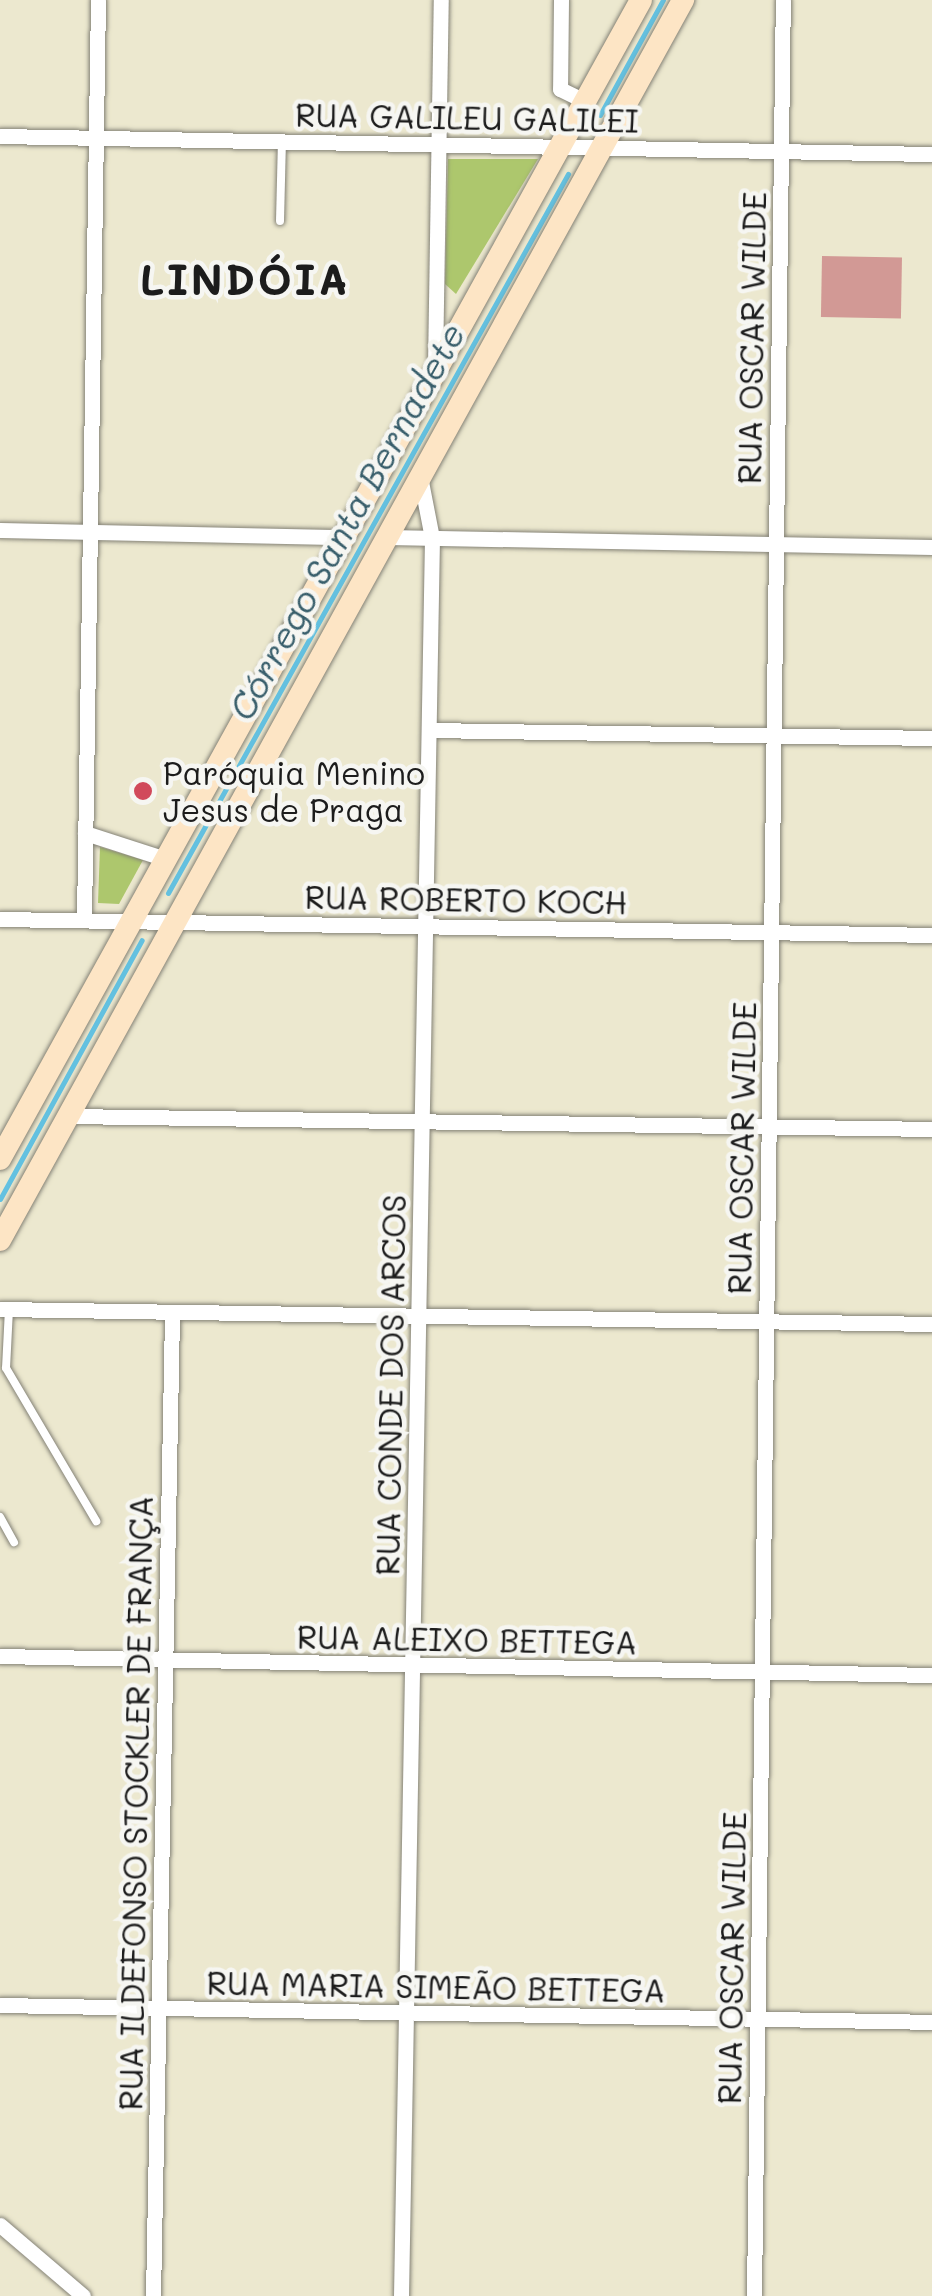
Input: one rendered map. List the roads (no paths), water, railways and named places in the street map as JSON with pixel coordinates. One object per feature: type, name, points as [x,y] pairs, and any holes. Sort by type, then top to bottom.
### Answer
[{"type":"main road","points":[[0,1159],[641,0]]},
{"type":"main road","points":[[0,1240],[683,0]]},
{"type":"street","points":[[84,920],[98,0]]},
{"type":"street","points":[[435,372],[441,0]]},
{"type":"street","points":[[561,0],[560,89],[585,102]]},
{"type":"street","name":"RUA OSCAR WILDE","points":[[754,2296],[783,0]]},
{"type":"street","name":"RUA GALILEU GALILEI","points":[[0,136],[932,154]]},
{"type":"street","points":[[436,287],[442,302],[472,306]]},
{"type":"street","name":"RUA CONDE DOS ARCOS","points":[[401,2296],[432,538],[420,476]]},
{"type":"street","points":[[0,530],[345,536]]},
{"type":"street","points":[[387,537],[932,547]]},
{"type":"street","points":[[429,730],[932,738]]},
{"type":"street","points":[[85,833],[166,858]]},
{"type":"street","name":"RUA ROBERTO KOCH","points":[[0,919],[932,935]]},
{"type":"street","points":[[68,1116],[932,1129]]},
{"type":"street","points":[[4,1309],[932,1324]]},
{"type":"street","name":"RUA ILDEFONSO STOCKLER DE FRANÇA","points":[[153,2296],[172,1312]]},
{"type":"street","name":"RUA ALEIXO BETTEGA","points":[[0,1656],[932,1676]]},
{"type":"street","name":"RUA MARIA SIMEÃO BETTEGA","points":[[0,2006],[932,2022]]},
{"type":"street","points":[[0,2226],[83,2296]]},
{"type":"lane","points":[[280,221],[282,142]]},
{"type":"lane","points":[[4,1309],[6,1368],[96,1521]]},
{"type":"lane","points":[[0,1517],[14,1542]]},
{"type":"waterway","name":"Córrego Santa Bernadete","points":[[600,115],[663,0]]},
{"type":"waterway","name":"Córrego Santa Bernadete","points":[[168,893],[568,174]]},
{"type":"waterway","name":"Córrego Santa Bernadete","points":[[0,1199],[142,940]]},
{"type":"place","name":"Paróquia Menino Jesus de Praga","points":[[143,791]]},
{"type":"district","name":"LINDÓIA","points":[[245,279]]}]
